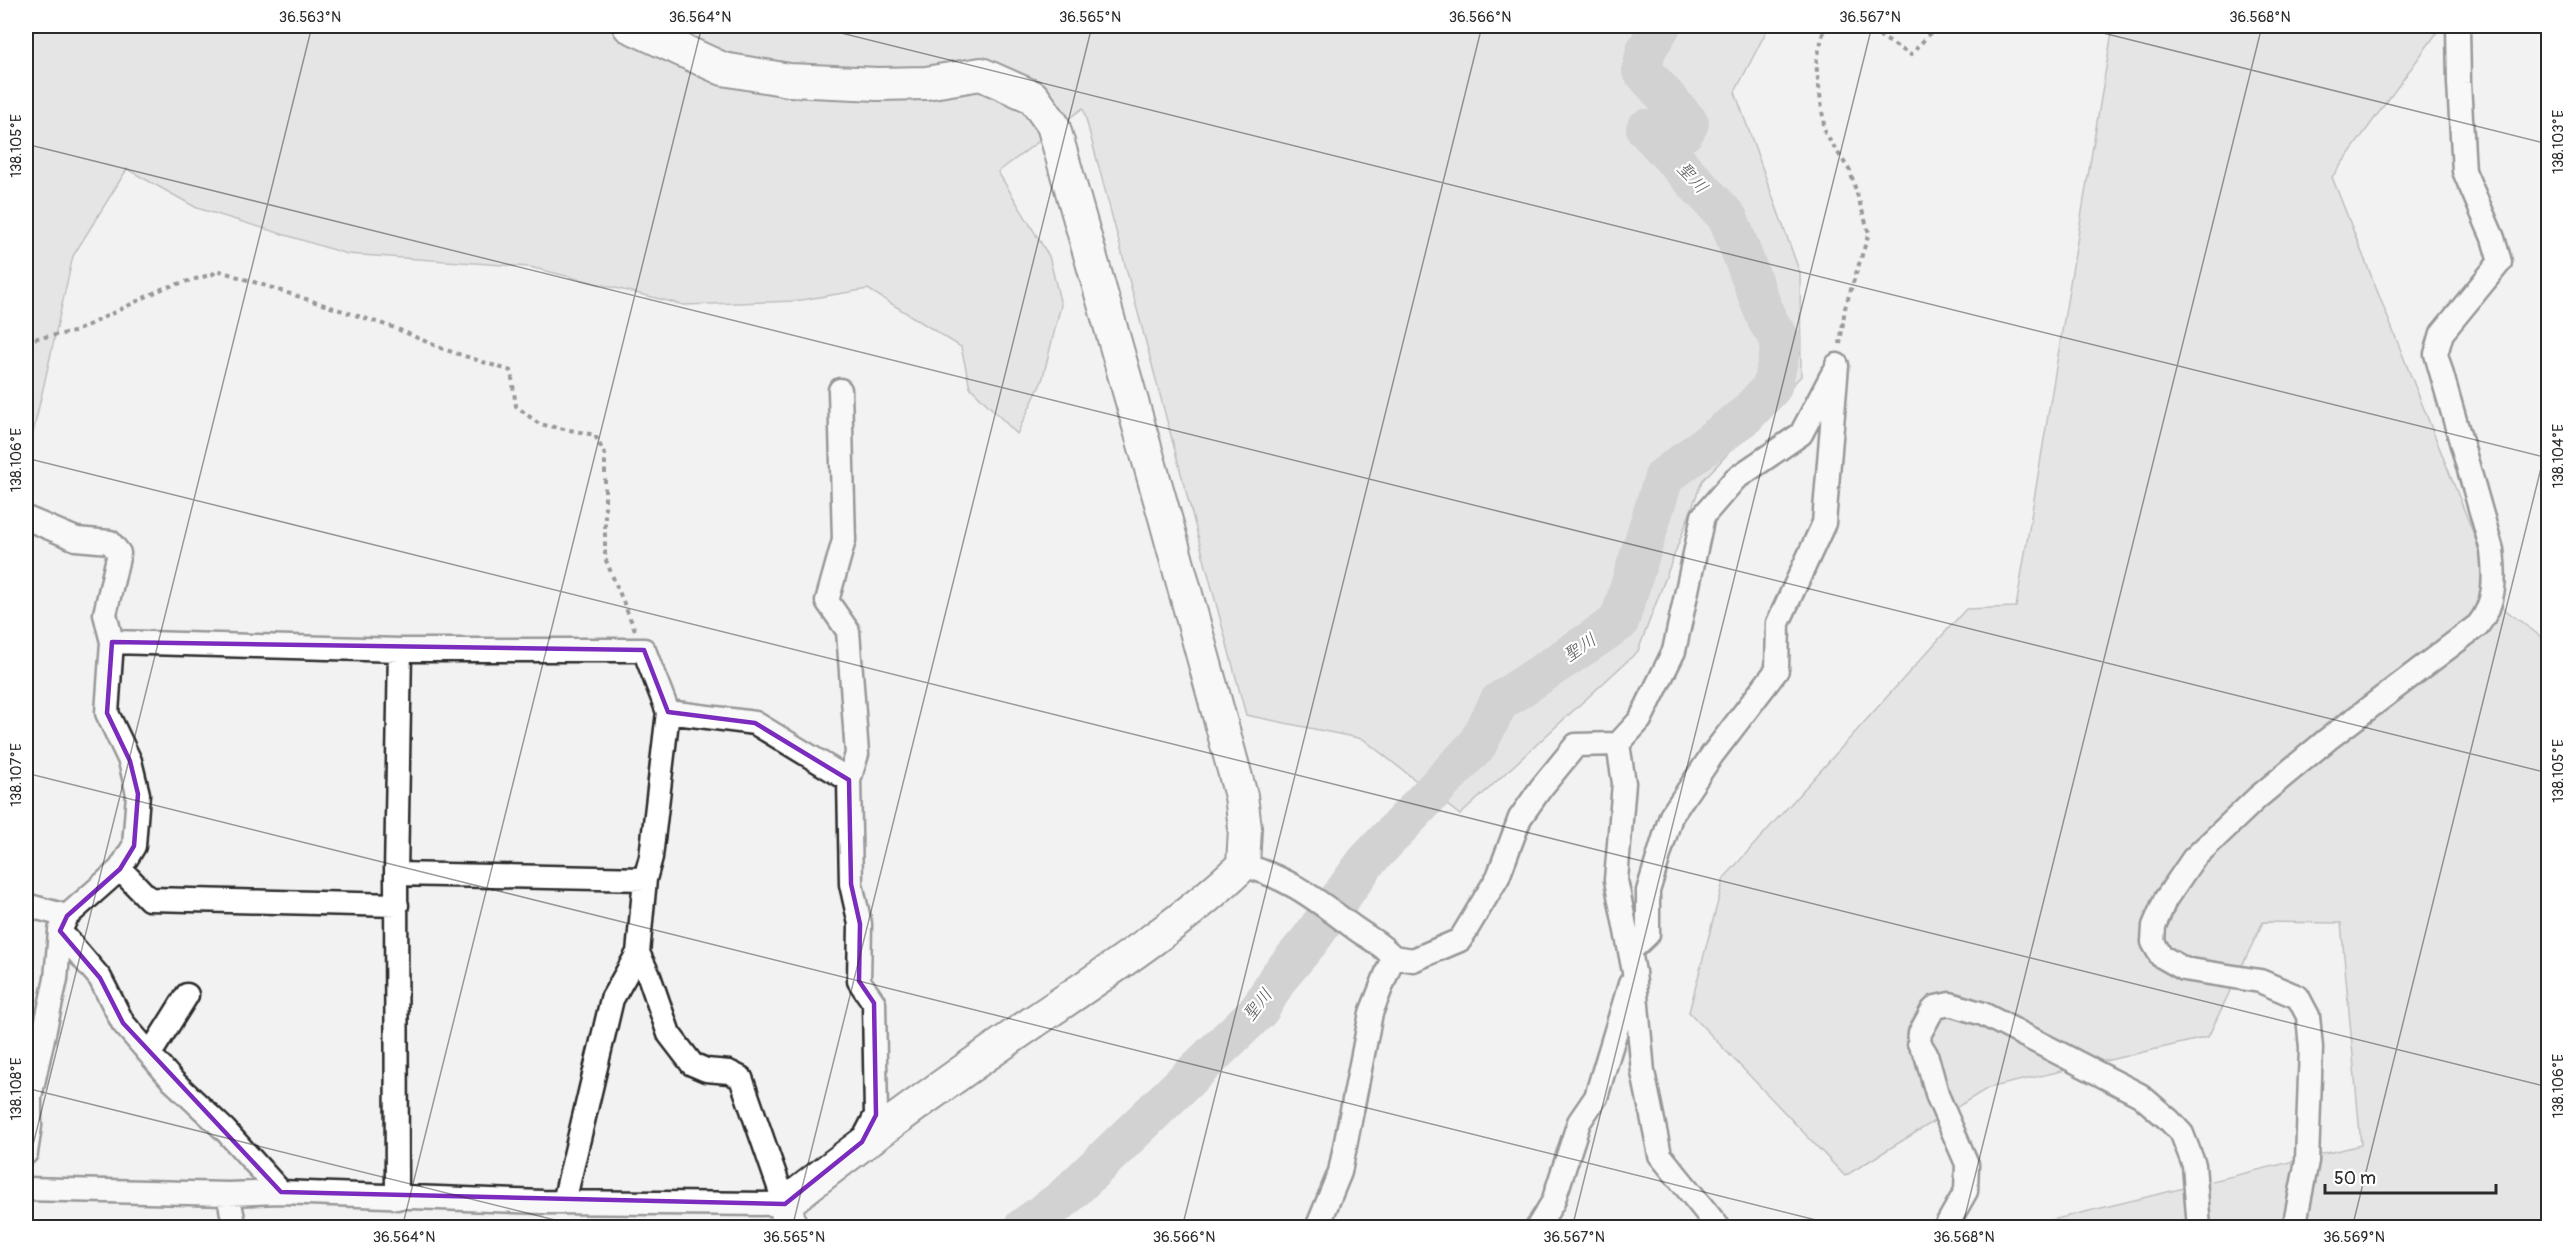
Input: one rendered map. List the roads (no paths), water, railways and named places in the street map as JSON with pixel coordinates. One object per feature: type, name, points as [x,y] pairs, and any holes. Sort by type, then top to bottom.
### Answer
[{"type":"street","points":[[26,1189],[228,1194],[281,1192],[397,1198],[564,1202],[788,1216],[862,1142],[1112,968],[1210,896],[1243,865],[1245,828],[1241,796],[1166,521],[1053,125],[1033,97],[981,74],[926,83],[878,84],[789,80],[723,69],[628,26]]},
{"type":"street","points":[[2294,1227],[2307,1161],[2311,1048],[2308,1016],[2298,997],[2260,981],[2184,969],[2161,956],[2153,942],[2154,926],[2165,900],[2193,859],[2257,798],[2328,739],[2478,625],[2486,616],[2494,582],[2492,550],[2436,354],[2442,333],[2500,262],[2493,238],[2464,171],[2458,83],[2458,26]]},
{"type":"street","points":[[1243,865],[1266,872],[1307,892],[1358,930],[1383,945],[1393,957],[1413,960],[1460,940],[1498,877],[1520,818],[1540,788],[1576,746],[1618,744],[1640,720],[1674,651],[1703,516],[1735,479],[1801,434],[1837,365],[1824,523],[1778,623],[1777,670],[1712,755],[1671,816],[1648,891],[1648,934],[1632,961],[1596,1097],[1579,1122],[1553,1202],[1537,1227]]},
{"type":"street","points":[[840,390],[844,540],[827,601],[848,631],[857,754],[849,780],[851,884],[860,924],[859,981],[874,1003],[876,1030],[876,1115],[862,1142]]},
{"type":"street","points":[[26,519],[76,539],[110,542],[119,553],[105,614],[112,642],[107,713],[130,761],[138,794],[134,846],[120,869],[64,924],[56,979],[30,1097],[30,1126],[26,1153]]},
{"type":"street","points":[[112,642],[400,650],[644,650],[668,712],[661,788],[651,857],[645,879],[638,952],[612,999],[564,1202]]},
{"type":"street","points":[[397,1198],[396,874],[400,650]]},
{"type":"street","points":[[668,712],[755,723],[849,780]]},
{"type":"street","points":[[1618,744],[1624,783],[1616,880],[1632,961],[1642,1072],[1660,1155],[1719,1227]]},
{"type":"street","points":[[120,869],[149,899],[397,905]]},
{"type":"street","points":[[396,874],[645,879]]},
{"type":"street","points":[[26,905],[64,924],[100,978],[123,1023],[173,1081],[225,1130],[281,1192]]},
{"type":"street","points":[[638,952],[649,976],[669,1034],[683,1055],[693,1064],[706,1070],[729,1072],[741,1078],[788,1216]]},
{"type":"street","points":[[1317,1227],[1340,1172],[1371,1013],[1393,957]]},
{"type":"street","points":[[150,1054],[187,995]]},
{"type":"street","points":[[1945,1227],[1966,1191],[1967,1164],[1938,1097],[1926,1054],[1919,1043],[1920,1033],[1932,1011],[1936,1007],[1950,1004],[1983,1014],[2120,1084],[2140,1095],[2169,1120],[2182,1134],[2194,1165],[2199,1227]]},
{"type":"street","points":[[228,1194],[235,1227]]},
{"type":"waterway","name":"聖川","points":[[1023,1228],[1063,1199],[1260,1009],[1278,978],[1310,940],[1366,862],[1477,745],[1499,702],[1619,622],[1664,477],[1746,415],[1772,387],[1782,342],[1768,322],[1728,218],[1646,129],[1684,132],[1689,123],[1642,70],[1646,50],[1661,26]]}]
